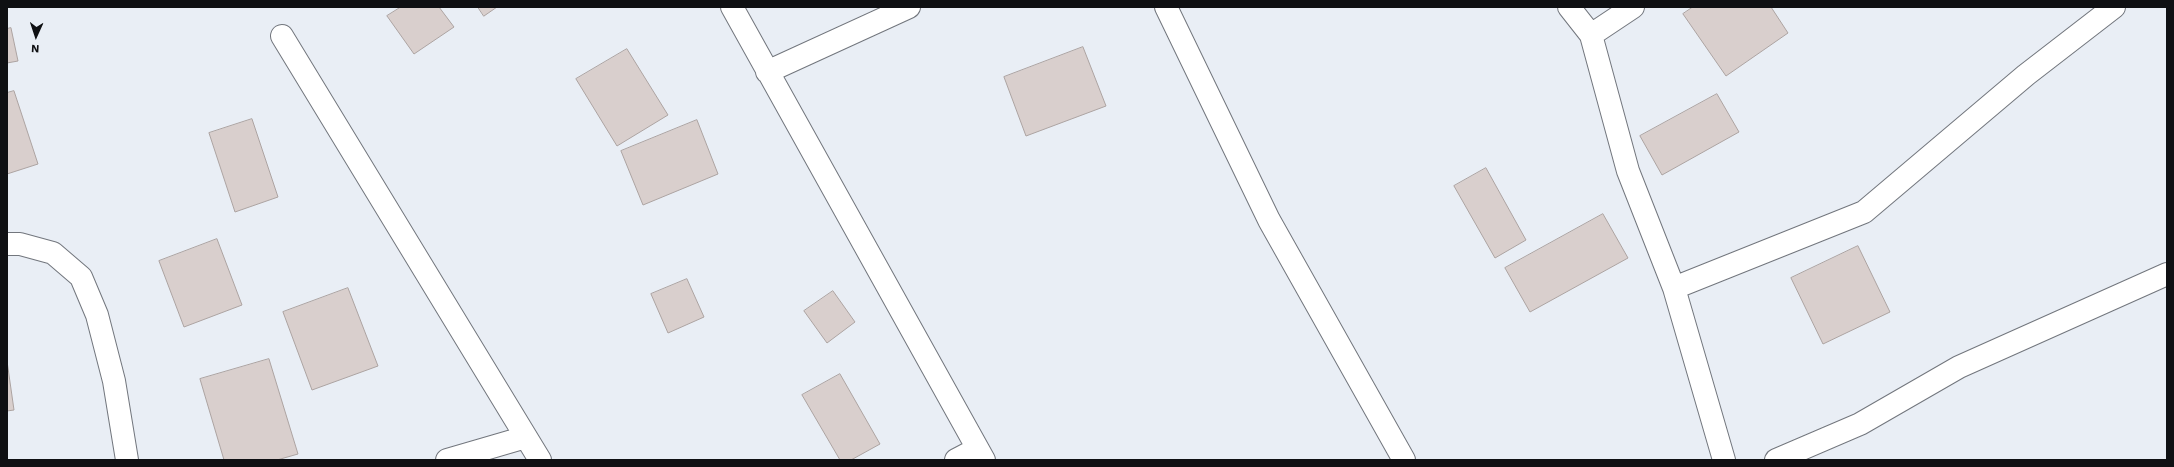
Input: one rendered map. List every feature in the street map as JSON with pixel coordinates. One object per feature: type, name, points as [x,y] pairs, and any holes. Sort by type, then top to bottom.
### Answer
[{"type":"street","points":[[732,7],[980,454],[956,460]]},
{"type":"street","points":[[767,72],[909,7]]},
{"type":"street","points":[[1166,7],[1269,220],[1404,460]]},
{"type":"street","points":[[1569,7],[1592,35],[1628,171],[1674,288],[1724,460]]},
{"type":"street","points":[[1592,35],[1633,7]]},
{"type":"street","points":[[1674,288],[1864,212],[2026,74],[2114,7]]},
{"type":"street","points":[[282,36],[540,460]]},
{"type":"street","points":[[7,244],[20,244],[53,253],[81,277],[97,315],[114,381],[128,460]]},
{"type":"street","points":[[1776,460],[1860,424],[1959,367],[2167,274]]},
{"type":"street","points":[[447,460],[526,437]]},
{"type":"building","points":[[401,7],[439,7],[454,27],[414,54],[387,16]]},
{"type":"building","points":[[478,7],[497,7],[484,16]]},
{"type":"building","points":[[1693,7],[1771,7],[1788,33],[1726,76],[1683,14]]},
{"type":"building","points":[[11,28],[18,61],[7,63],[7,29]]},
{"type":"building","points":[[1083,47],[1106,106],[1026,136],[1004,77]]},
{"type":"building","points":[[627,49],[668,115],[617,146],[576,79]]},
{"type":"building","points":[[14,91],[38,164],[7,174],[7,93]]},
{"type":"building","points":[[1717,94],[1739,132],[1662,175],[1640,136]]},
{"type":"building","points":[[252,119],[278,197],[235,212],[209,133]]},
{"type":"building","points":[[697,120],[718,174],[643,205],[621,151]]},
{"type":"building","points":[[1486,168],[1526,240],[1495,258],[1454,186]]},
{"type":"building","points":[[1603,214],[1628,258],[1530,312],[1505,268]]},
{"type":"building","points":[[217,239],[242,305],[184,327],[159,261]]},
{"type":"building","points":[[1858,246],[1890,312],[1823,344],[1791,278]]},
{"type":"building","points":[[687,279],[704,317],[668,333],[651,294]]},
{"type":"building","points":[[348,288],[378,366],[312,390],[283,312]]},
{"type":"building","points":[[833,291],[855,322],[827,343],[804,311]]},
{"type":"building","points":[[269,359],[298,454],[277,460],[224,460],[200,379]]},
{"type":"building","points":[[7,361],[14,410],[7,411]]},
{"type":"building","points":[[840,374],[880,444],[851,460],[840,460],[802,395]]}]
